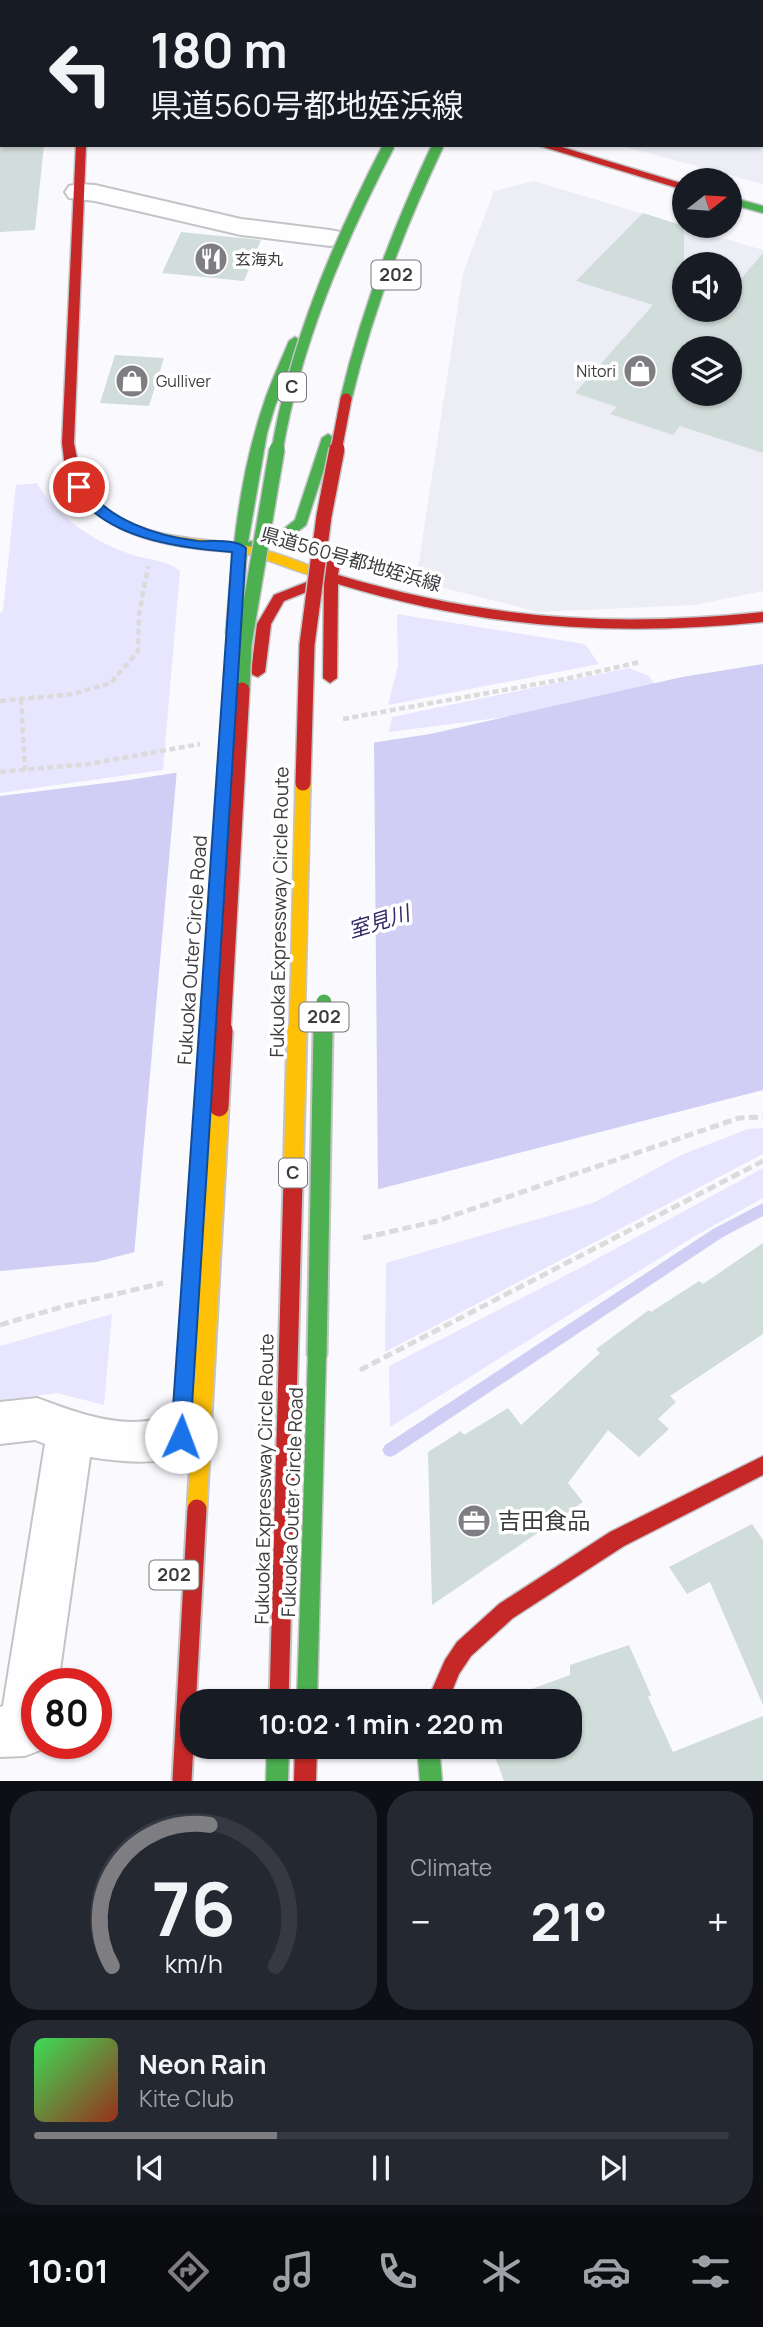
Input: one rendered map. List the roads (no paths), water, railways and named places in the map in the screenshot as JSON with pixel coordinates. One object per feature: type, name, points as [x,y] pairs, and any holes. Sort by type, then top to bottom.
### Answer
[{"type":"main road","name":"県道560号都地姪浜線","points":[[81,147],[68,443],[71,472],[87,501],[109,519],[196,545],[239,548],[381,593],[466,612],[553,626],[636,630],[763,617]]},
{"type":"main road","name":"Fukuoka Outer Circle Road","points":[[204,1080],[239,548],[269,407],[299,331],[330,238],[374,147]]},
{"type":"main road","name":"C","points":[[183,1781],[244,644],[278,442],[304,340],[353,214],[387,147]]},
{"type":"main road","points":[[330,238],[365,223],[403,147]]},
{"type":"main road","name":"Fukuoka Expressway Circle Route","points":[[279,1689],[307,645],[318,538],[334,446],[359,345],[401,222],[437,147]]},
{"type":"main road","name":"202","points":[[330,685],[331,577],[356,409],[376,335],[402,258],[445,147]]},
{"type":"main road","points":[[549,147],[672,183]]},
{"type":"main road","points":[[742,204],[763,210]]},
{"type":"main road","points":[[239,548],[279,539],[301,522],[326,439],[356,409]]},
{"type":"main road","points":[[219,859],[248,787],[264,624],[279,598],[331,577]]},
{"type":"main road","name":"Fukuoka Outer Circle Road","points":[[307,1689],[324,981]]},
{"type":"main road","points":[[441,1689],[463,1651],[489,1623],[569,1567],[675,1506],[763,1465]]},
{"type":"main road","points":[[277,1781],[278,1759]]},
{"type":"main road","points":[[305,1781],[306,1759]]},
{"type":"main road","points":[[429,1759],[431,1781]]},
{"type":"street","points":[[79,192],[95,192],[241,227],[330,238]]},
{"type":"street","points":[[0,1423],[37,1419],[70,1433],[132,1443],[181,1437]]},
{"type":"street","points":[[0,1732],[25,1731],[70,1433]]},
{"type":"water","name":"室見川","points":[[763,664],[763,1090],[96,1262],[0,1271],[0,796],[122,781],[430,734],[682,677]]},
{"type":"waterway","points":[[390,1450],[718,1233],[763,1209]]},
{"type":"place","name":"玄海丸","points":[[211,259]]},
{"type":"place","name":"Nitori","points":[[640,371]]},
{"type":"place","name":"Gulliver","points":[[132,381]]},
{"type":"place","name":"吉田食品","points":[[474,1521]]}]
